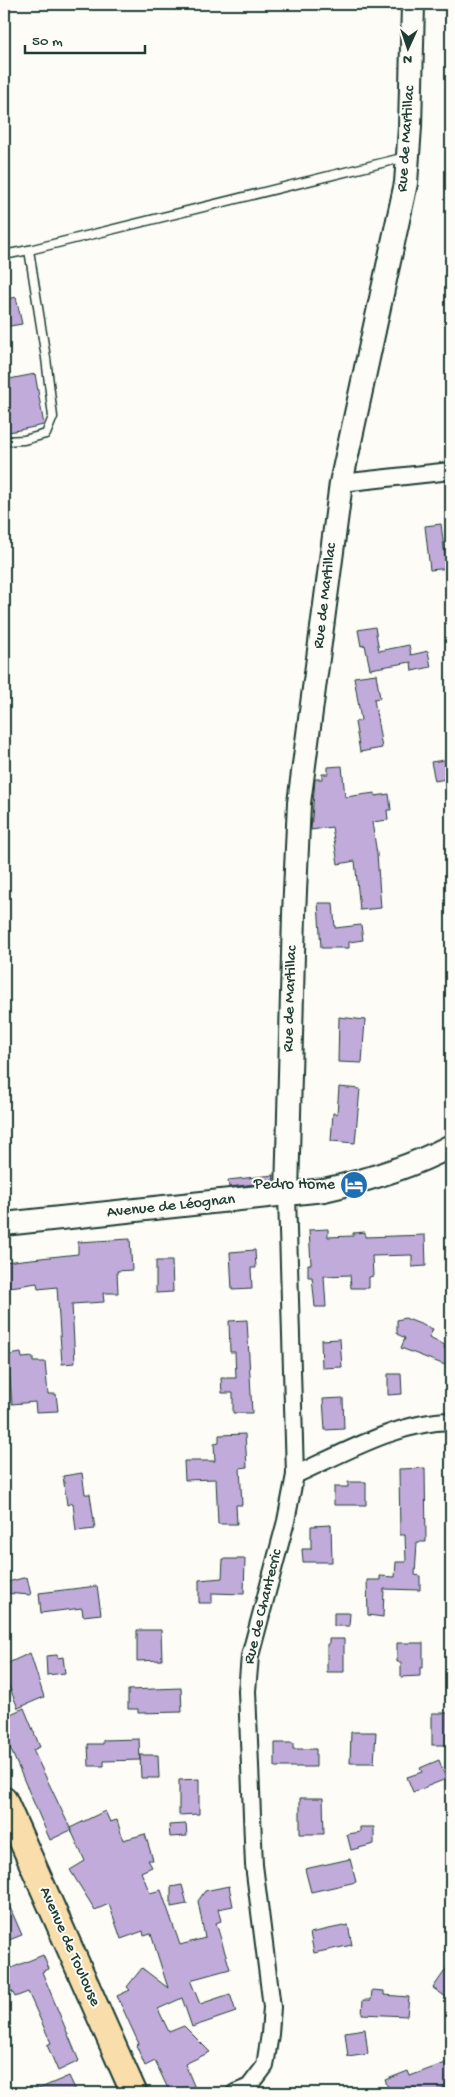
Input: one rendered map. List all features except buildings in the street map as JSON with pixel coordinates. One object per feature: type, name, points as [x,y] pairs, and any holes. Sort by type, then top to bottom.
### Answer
[{"type":"main road","name":"Avenue de Toulouse","points":[[4,1800],[134,2093]]},
{"type":"street","name":"Rue de Martillac","points":[[287,1195],[293,934],[299,803],[341,484],[406,183],[413,4]]},
{"type":"street","points":[[341,484],[451,471]]},
{"type":"street","name":"Avenue de Léognan","points":[[4,1224],[287,1195],[360,1182],[423,1161],[451,1146]]},
{"type":"street","name":"Rue de Chantecric","points":[[234,2093],[249,2087],[265,2066],[272,2007],[254,1865],[247,1691],[250,1656],[286,1521],[295,1475],[287,1195]]},
{"type":"street","points":[[295,1475],[370,1442],[426,1422],[451,1421]]},
{"type":"lane","points":[[4,255],[408,156]]},
{"type":"lane","points":[[4,441],[24,440],[46,434],[53,418],[46,358],[29,250]]},
{"type":"place","name":"Pedro Home","points":[[354,1185]]}]
